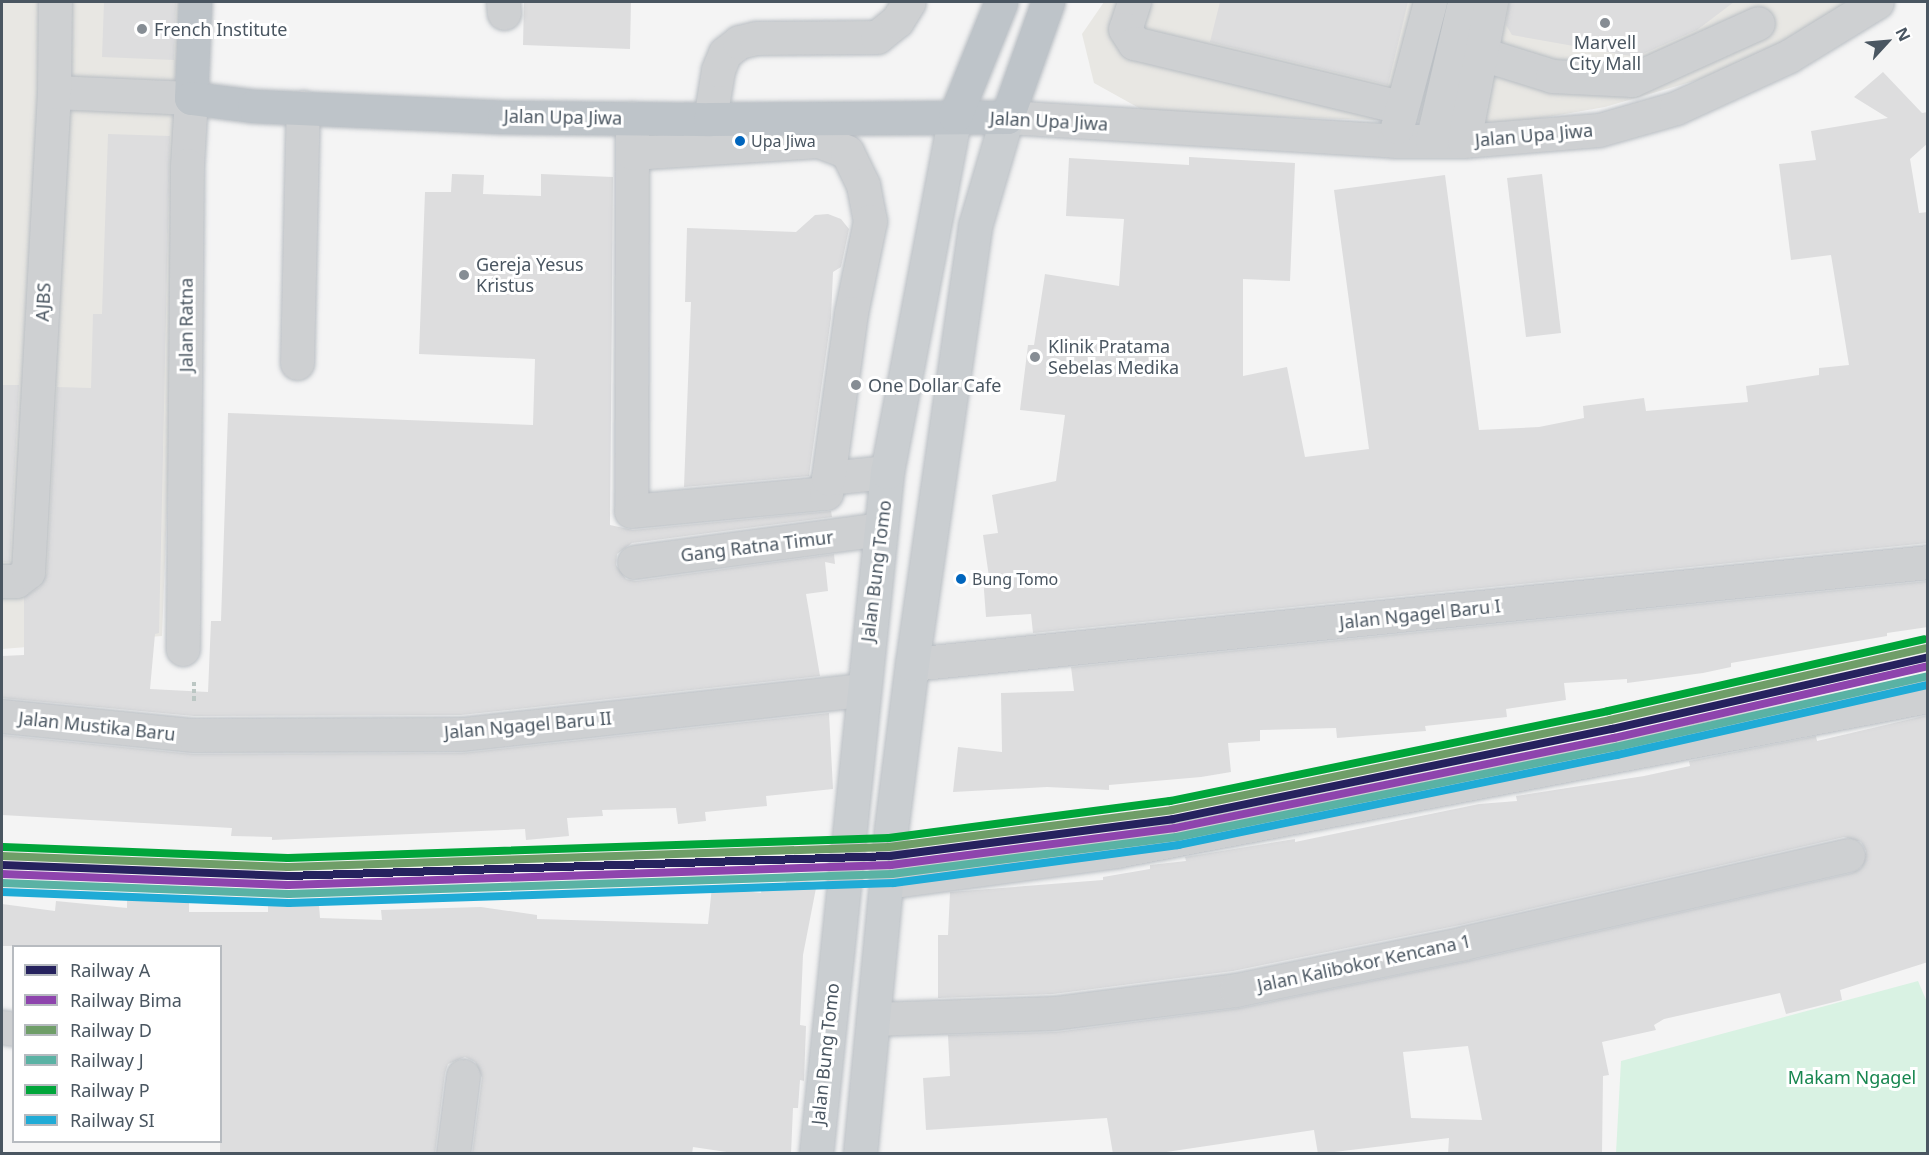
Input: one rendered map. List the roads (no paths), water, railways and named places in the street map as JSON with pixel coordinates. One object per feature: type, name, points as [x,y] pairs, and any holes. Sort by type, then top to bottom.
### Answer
[{"type":"highway","name":"Jalan Ratna","points":[[191,98],[195,2]]},
{"type":"highway","name":"Jalan Bung Tomo","points":[[955,116],[1001,2]]},
{"type":"highway","points":[[1007,117],[1048,2]]},
{"type":"highway","name":"Jalan Upa Jiwa","points":[[191,98],[303,107],[632,118],[1007,117]]},
{"type":"main road","name":"Jalan Bung Tomo","points":[[816,1154],[862,690],[887,472],[955,116]]},
{"type":"main road","points":[[860,1154],[887,882],[912,664],[975,226],[1007,117]]},
{"type":"street","name":"AJBS","points":[[2,582],[16,581],[28,572],[54,92],[55,2]]},
{"type":"street","points":[[710,119],[718,70],[725,53],[739,42],[756,38],[877,37],[897,21],[909,2]]},
{"type":"street","points":[[1134,2],[1125,29],[1134,43],[1401,107]]},
{"type":"street","points":[[1394,141],[1430,2]]},
{"type":"street","points":[[1432,141],[1464,2]]},
{"type":"street","points":[[1464,141],[1491,2]]},
{"type":"street","name":"Jalan Upa Jiwa","points":[[1007,117],[1394,141],[1464,141],[1599,130],[1634,123],[1790,56],[1877,2]]},
{"type":"street","points":[[1482,54],[1552,76],[1632,80],[1758,23]]},
{"type":"street","points":[[54,92],[191,98]]},
{"type":"street","name":"Jalan Ratna","points":[[183,649],[187,165],[191,98]]},
{"type":"street","points":[[297,363],[303,107]]},
{"type":"street","points":[[632,118],[631,511],[825,493],[851,313],[870,221],[863,185],[847,152],[819,141],[632,153]]},
{"type":"street","points":[[828,478],[887,472]]},
{"type":"street","name":"Gang Ratna Timur","points":[[634,562],[880,529]]},
{"type":"street","name":"Jalan Ngagel Baru I","points":[[912,664],[1928,562]]},
{"type":"street","name":"Jalan Ngagel Baru II","points":[[193,735],[462,734],[862,690]]},
{"type":"street","points":[[887,882],[1116,851],[1928,696]]},
{"type":"street","name":"Jalan Mustika Baru","points":[[2,716],[193,735]]},
{"type":"street","name":"Jalan Kalibokor Kencana 1","points":[[873,1019],[1054,1013],[1236,990],[1464,943],[1848,855]]},
{"type":"street","points":[[453,1154],[463,1076]]},
{"type":"rail line","name":"P","points":[[3,847],[288,858],[889,838],[1170,801],[1608,711],[1924,639]]},
{"type":"rail line","name":"D","points":[[2,856],[288,867],[889,847],[1172,810],[1610,720],[1926,648]]},
{"type":"rail line","name":"A","points":[[2,865],[288,876],[890,856],[1173,819],[1612,729],[1928,657]]},
{"type":"rail line","name":"Bima","points":[[2,874],[288,885],[891,865],[1175,828],[1614,738],[1928,666]]},
{"type":"rail line","name":"J","points":[[2,883],[289,894],[892,874],[1177,837],[1616,747],[1928,676]]},
{"type":"rail line","name":"SI","points":[[2,892],[289,903],[894,883],[1178,845],[1617,755],[1928,685]]},
{"type":"place","name":"Marvell City Mall","points":[[1605,23]]},
{"type":"place","name":"French Institute","points":[[142,29]]},
{"type":"place","name":"Upa Jiwa","points":[[740,141]]},
{"type":"place","name":"Gereja Yesus Kristus","points":[[464,275]]},
{"type":"place","name":"Klinik Pratama Sebelas Medika","points":[[1035,357]]},
{"type":"place","name":"One Dollar Cafe","points":[[856,385]]},
{"type":"place","name":"Bung Tomo","points":[[961,579]]},
{"type":"park label","name":"Makam Ngagel","points":[[1852,1077]]}]
